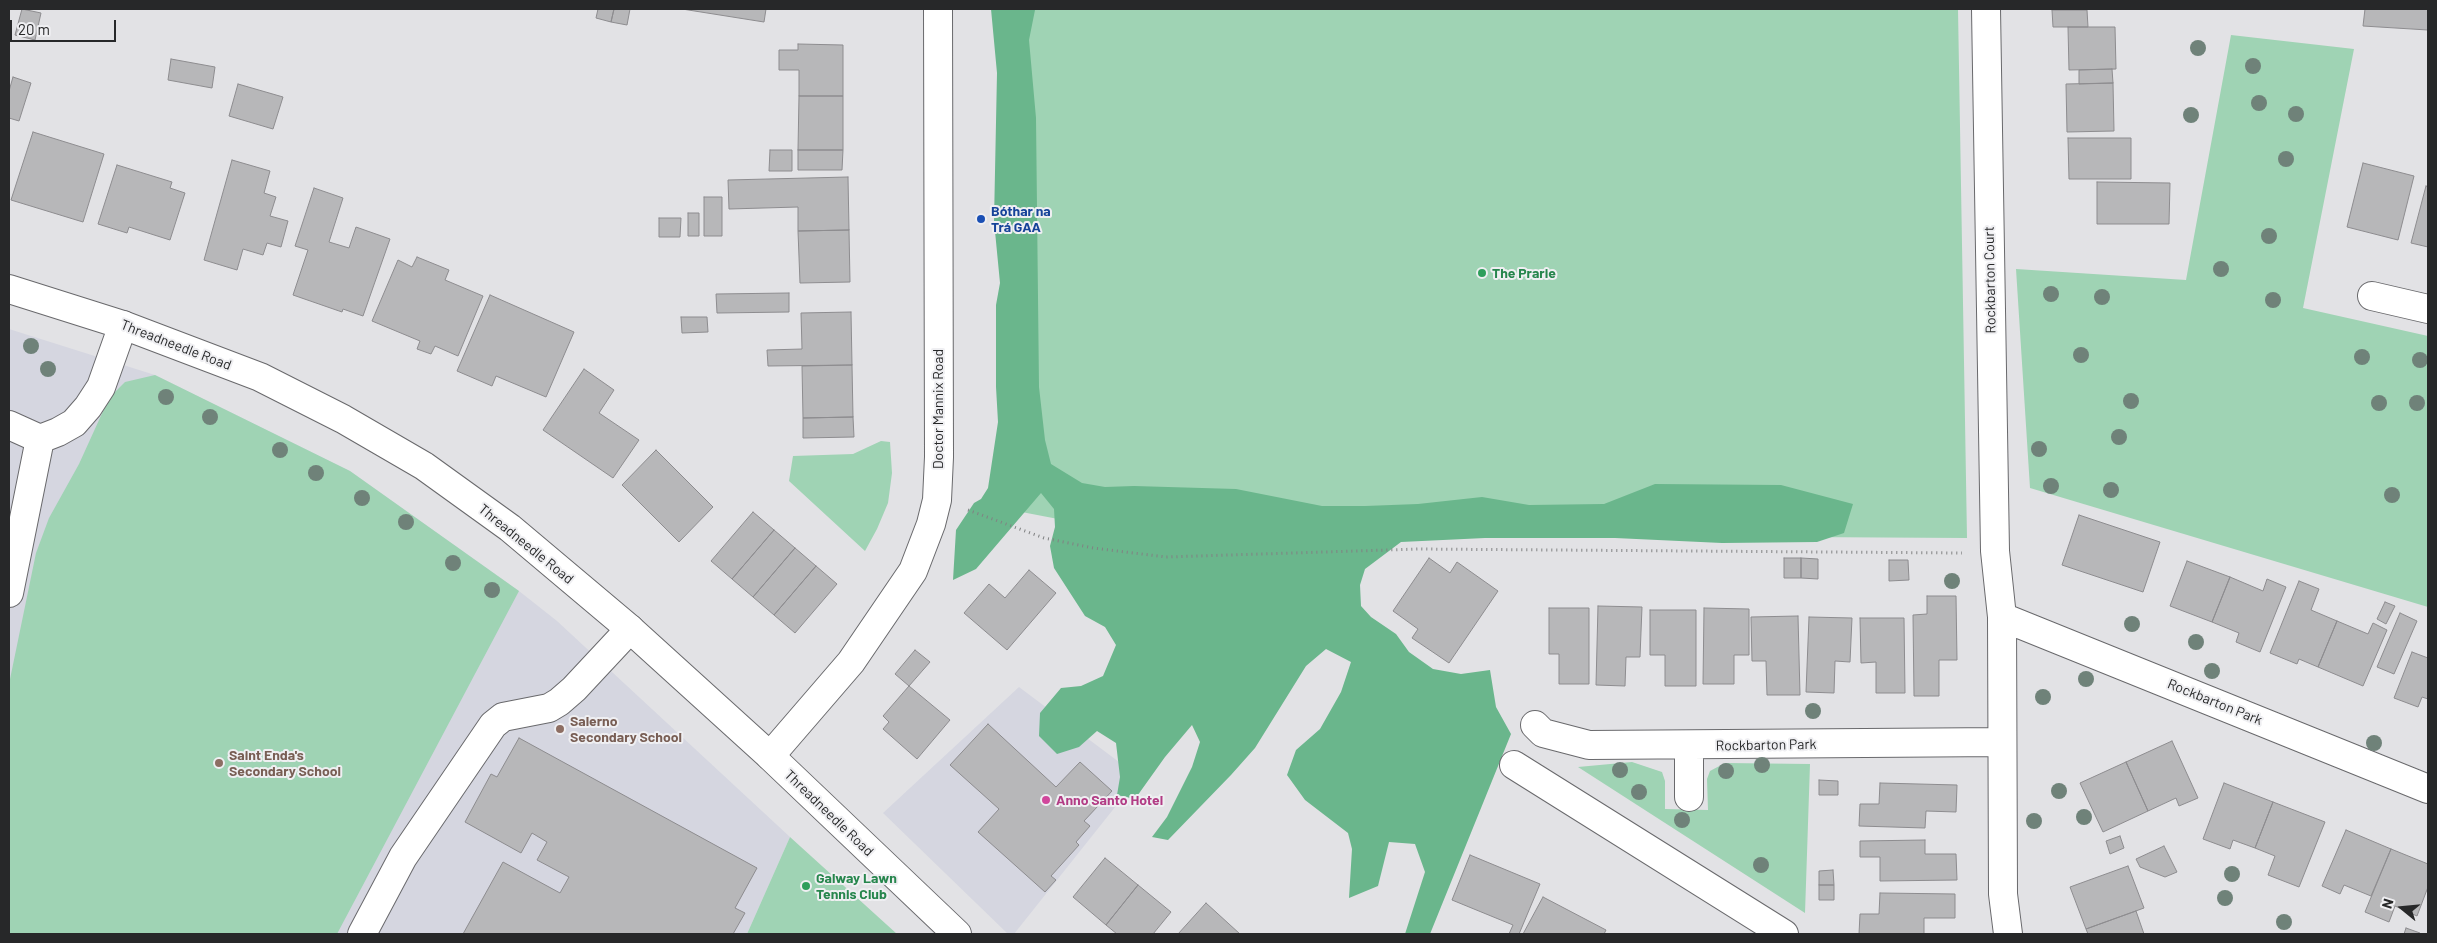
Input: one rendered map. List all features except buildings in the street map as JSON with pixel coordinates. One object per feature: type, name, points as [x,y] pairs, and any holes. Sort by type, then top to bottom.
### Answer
[{"type":"street","name":"Doctor Mannix Road","points":[[770,756],[851,662],[913,572],[932,524],[937,500],[939,457],[938,9]]},
{"type":"street","name":"Rockbarton Court","points":[[1986,9],[1995,551]]},
{"type":"street","name":"Threadneedle Road","points":[[9,289],[123,325],[260,377],[343,419],[424,466],[510,528],[630,629],[770,756],[957,934]]},
{"type":"street","points":[[2372,296],[2428,309]]},
{"type":"street","points":[[9,425],[40,438],[58,432],[74,423],[88,407],[101,387],[123,325]]},
{"type":"street","points":[[9,593],[40,438]]},
{"type":"street","points":[[1995,551],[2002,617],[2003,894],[2008,934]]},
{"type":"street","name":"Rockbarton Park","points":[[2002,617],[2428,789]]},
{"type":"street","points":[[362,934],[403,856],[493,725],[503,718],[549,708],[559,702],[574,689],[630,629]]},
{"type":"street","name":"Rockbarton Park","points":[[1535,725],[1544,733],[1589,745],[1689,746],[2002,742]]},
{"type":"street","points":[[1689,746],[1689,797]]},
{"type":"street","points":[[1514,765],[1784,934]]},
{"type":"path","points":[[962,508],[1044,538],[1093,548],[1166,558],[1419,550],[1813,550],[1946,554],[1995,551]]},
{"type":"shaded area","name":"Saint Enda's Secondary School","points":[[9,329],[155,375],[350,471],[519,591],[557,621],[790,837],[747,934],[9,934]]},
{"type":"shaded area","points":[[1019,687],[1139,777],[1014,934],[1008,934],[883,813]]},
{"type":"green space","points":[[991,9],[1035,10],[1029,40],[1036,118],[1039,387],[1045,440],[1051,464],[1082,483],[1105,487],[1236,489],[1322,506],[1418,504],[1482,497],[1529,505],[1604,504],[1655,484],[1781,485],[1853,504],[1844,533],[1817,542],[1722,543],[1615,538],[1485,538],[1401,542],[1365,569],[1360,585],[1361,606],[1371,617],[1396,634],[1409,652],[1433,669],[1461,674],[1490,670],[1496,707],[1511,734],[1430,934],[1405,934],[1425,872],[1415,844],[1389,842],[1378,886],[1349,898],[1352,849],[1348,833],[1305,800],[1287,775],[1296,750],[1320,729],[1341,692],[1351,662],[1326,649],[1306,666],[1255,748],[1231,775],[1168,840],[1152,837],[1167,817],[1192,767],[1200,742],[1192,725],[1165,757],[1135,799],[1117,795],[1120,777],[1116,743],[1097,731],[1079,747],[1057,754],[1039,736],[1040,713],[1061,688],[1081,686],[1103,676],[1116,645],[1105,627],[1085,616],[1054,568],[1050,546],[1055,527],[1054,509],[1041,493],[976,569],[953,580],[956,530],[974,503],[981,499],[988,488],[998,422],[996,305],[1000,283],[994,221],[997,73]]},
{"type":"green space","name":"The Prarie","points":[[1020,9],[1958,9],[1967,538],[1131,533],[1006,509]]},
{"type":"green space","points":[[2231,35],[2354,49],[2303,308],[2428,336],[2428,607],[2030,488],[2016,269],[2186,280]]},
{"type":"green space","name":"Saint Enda's Secondary School","points":[[155,375],[350,471],[519,591],[337,934],[9,934],[9,684],[36,553],[49,518],[79,464],[109,398],[125,382]]},
{"type":"green space","points":[[881,441],[890,442],[892,473],[888,503],[865,551],[789,481],[793,456],[853,454]]},
{"type":"green space","points":[[1632,762],[1662,772],[1665,781],[1665,809],[1708,810],[1707,779],[1710,771],[1725,763],[1810,764],[1805,913],[1578,767]]},
{"type":"green space","name":"Galway Lawn Tennis Club","points":[[790,837],[897,934],[747,934]]},
{"type":"place","name":"Bóthar na Trá GAA","points":[[981,219]]},
{"type":"place","name":"The Prarie","points":[[1482,273]]},
{"type":"place","name":"Salerno Secondary School","points":[[560,729]]},
{"type":"place","name":"Saint Enda's Secondary School","points":[[219,763]]},
{"type":"place","name":"Anno Santo Hotel","points":[[1046,800]]},
{"type":"place","name":"Galway Lawn Tennis Club","points":[[806,886]]}]
